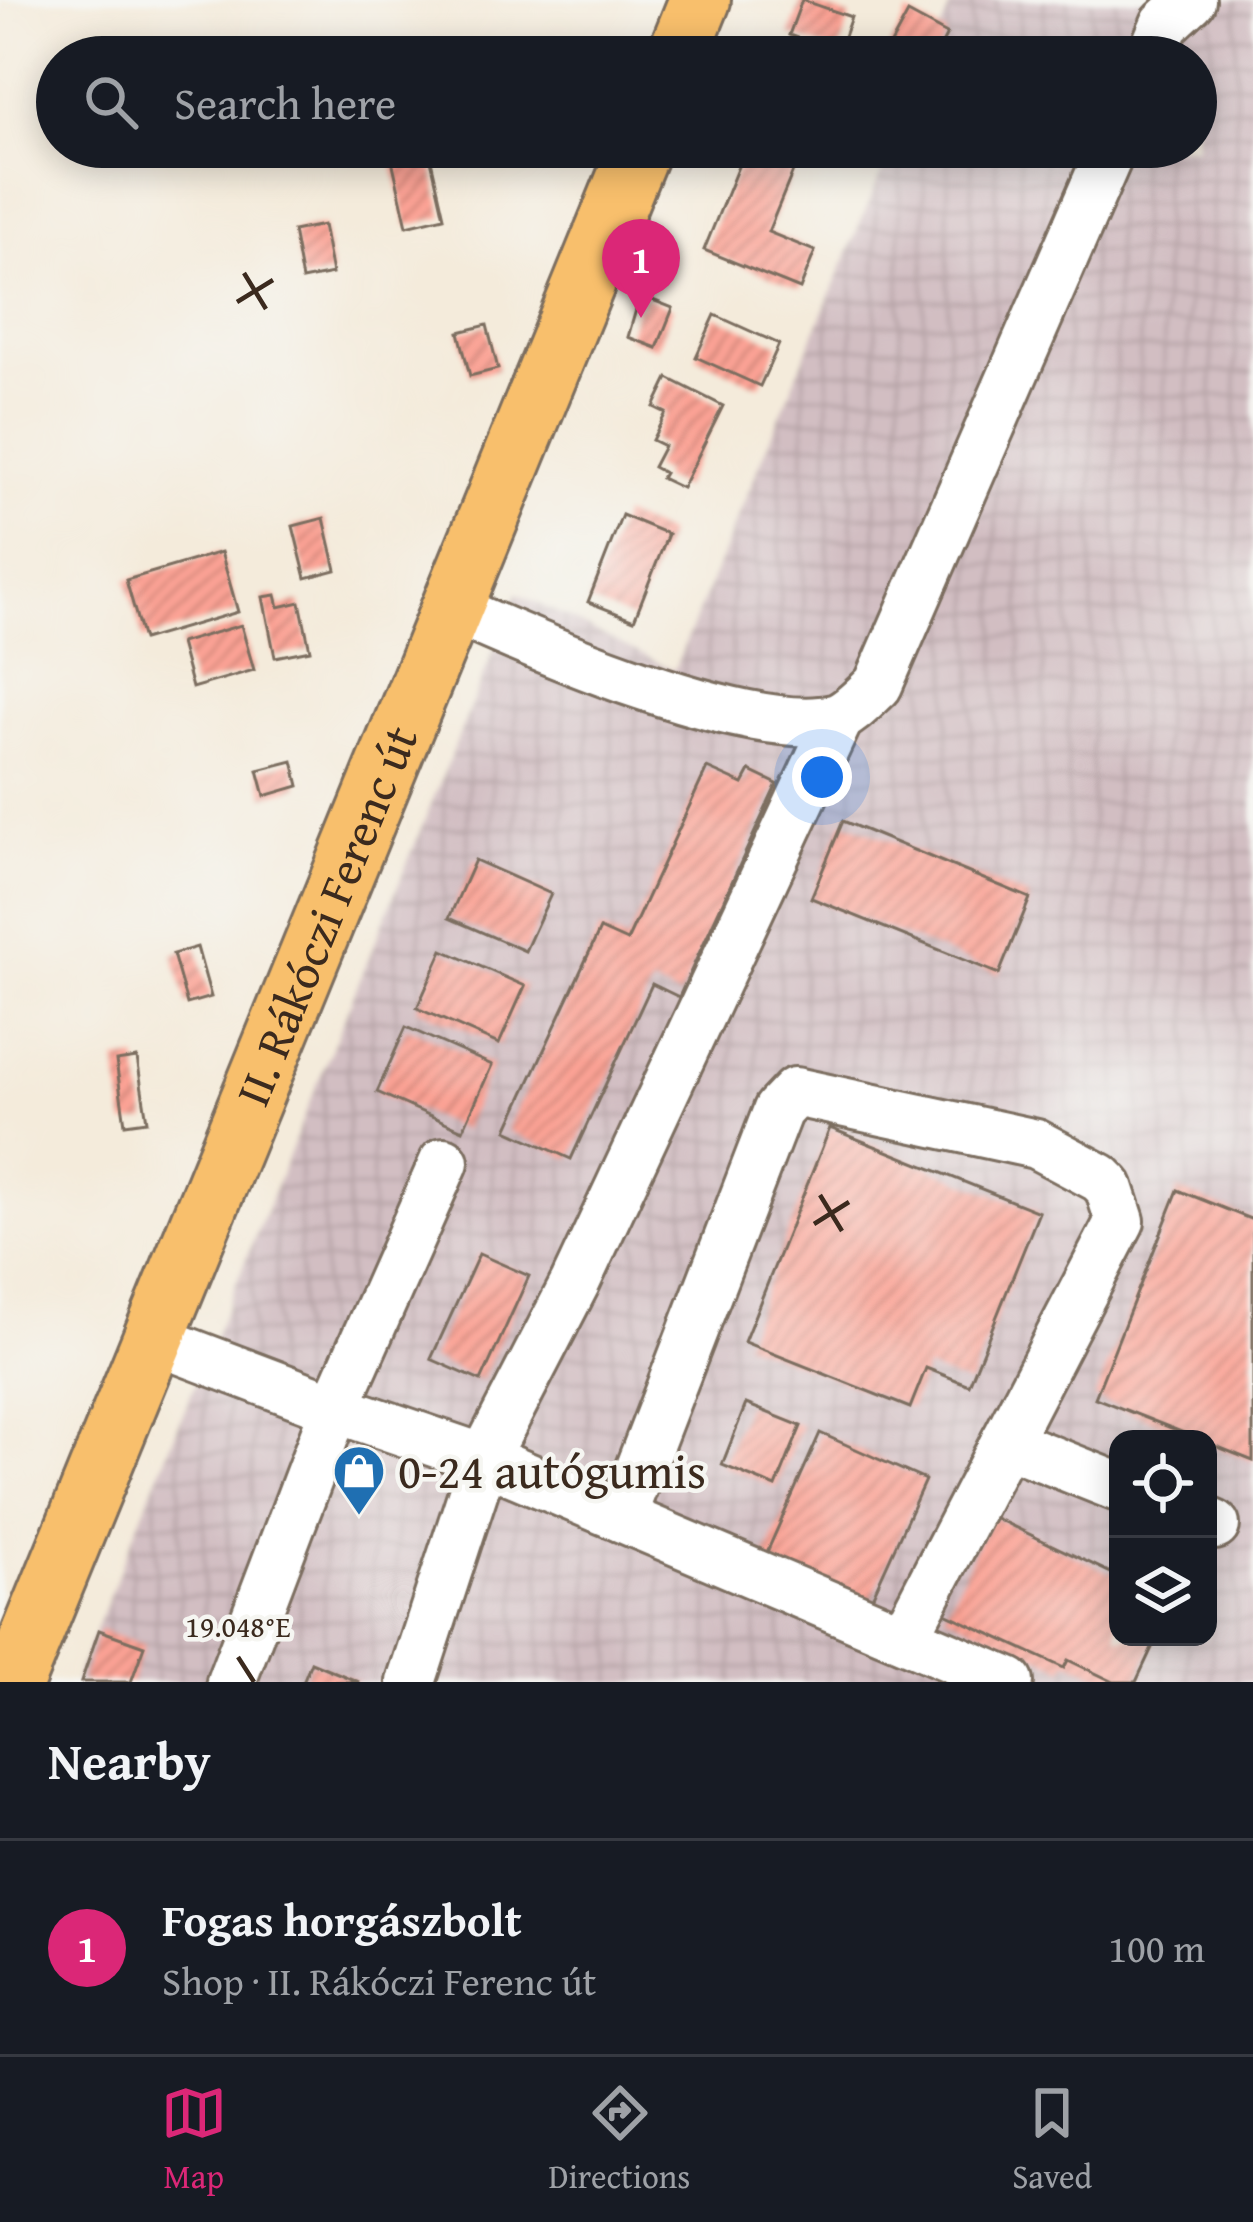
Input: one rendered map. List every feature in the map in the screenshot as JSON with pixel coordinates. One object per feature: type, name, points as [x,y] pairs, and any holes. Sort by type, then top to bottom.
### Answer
[{"type":"main road","points":[[685,36],[700,0]]},
{"type":"main road","name":"II. Rákóczi Ferenc út","points":[[13,1682],[631,168]]},
{"type":"lane","points":[[1160,36],[1165,24],[1191,0]]},
{"type":"lane","points":[[411,1682],[484,1459],[575,1283],[838,718],[878,686],[1103,168]]},
{"type":"lane","points":[[451,608],[605,671],[698,701],[788,722],[838,718]]},
{"type":"lane","points":[[621,1517],[778,1110],[795,1092],[1036,1144],[1100,1178],[1109,1187],[1120,1221],[904,1637]]},
{"type":"lane","points":[[231,1682],[335,1408],[444,1162]]},
{"type":"lane","points":[[153,1339],[484,1459],[1009,1682]]},
{"type":"lane","points":[[1005,1442],[1109,1483]]},
{"type":"shaded area","points":[[953,0],[1253,0],[1253,1682],[74,1682],[517,593],[674,670],[883,168],[1217,168],[1217,36],[938,36]]},
{"type":"building","points":[[802,0],[851,17],[844,36],[789,35]]},
{"type":"building","points":[[908,13],[947,34],[946,36],[895,36]]},
{"type":"building","points":[[394,168],[433,168],[444,217],[407,226]]},
{"type":"building","points":[[737,168],[794,168],[768,232],[815,251],[800,289],[704,250]]},
{"type":"building","points":[[323,225],[332,274],[302,280],[293,231]]},
{"type":"building","points":[[645,297],[673,308],[657,348],[628,337],[637,306],[641,307]]},
{"type":"building","points":[[715,315],[779,344],[760,386],[696,357]]},
{"type":"building","points":[[487,325],[498,369],[470,376],[459,332]]},
{"type":"building","points":[[668,378],[723,406],[682,488],[661,478],[664,473],[653,467],[664,446],[652,440],[666,413],[654,407]]},
{"type":"building","points":[[622,515],[668,534],[634,620],[588,602]]},
{"type":"building","points":[[324,518],[336,570],[306,578],[293,526]]},
{"type":"building","points":[[221,552],[238,612],[143,640],[126,580]]},
{"type":"building","points":[[276,595],[279,607],[300,602],[310,650],[275,657],[263,597]]},
{"type":"building","points":[[241,625],[254,670],[192,688],[180,643]]},
{"type":"building","points":[[293,761],[299,786],[265,796],[258,770]]},
{"type":"building","points":[[707,768],[743,784],[750,771],[777,784],[679,997],[652,984],[571,1159],[507,1130],[600,929],[627,941]]},
{"type":"building","points":[[843,821],[1030,898],[999,974],[811,898]]},
{"type":"building","points":[[475,860],[551,894],[525,951],[449,918]]},
{"type":"building","points":[[197,947],[211,997],[187,1004],[173,954]]},
{"type":"building","points":[[443,950],[525,986],[499,1044],[417,1008]]},
{"type":"building","points":[[406,1027],[492,1065],[463,1130],[377,1092]]},
{"type":"building","points":[[137,1058],[147,1121],[125,1124],[116,1061]]},
{"type":"building","points":[[830,1128],[1039,1212],[969,1385],[926,1368],[910,1408],[744,1342]]},
{"type":"building","points":[[1178,1190],[1253,1220],[1253,1461],[1217,1447],[1217,1430],[1176,1430],[1095,1398]]},
{"type":"building","points":[[479,1254],[529,1276],[481,1381],[431,1359]]},
{"type":"building","points":[[746,1404],[801,1426],[776,1487],[722,1465]]},
{"type":"building","points":[[820,1433],[925,1480],[868,1606],[764,1559]]},
{"type":"building","points":[[991,1516],[1109,1572],[1109,1646],[1153,1646],[1136,1682],[1114,1682],[1068,1660],[1064,1668],[945,1613]]},
{"type":"building","points":[[99,1630],[144,1646],[131,1682],[81,1682]]},
{"type":"building","points":[[311,1662],[359,1682],[303,1682]]},
{"type":"place","name":"Fogas horgászbolt","points":[[641,318]]},
{"type":"place","name":"0-24 autógumis","points":[[359,1517]]}]
